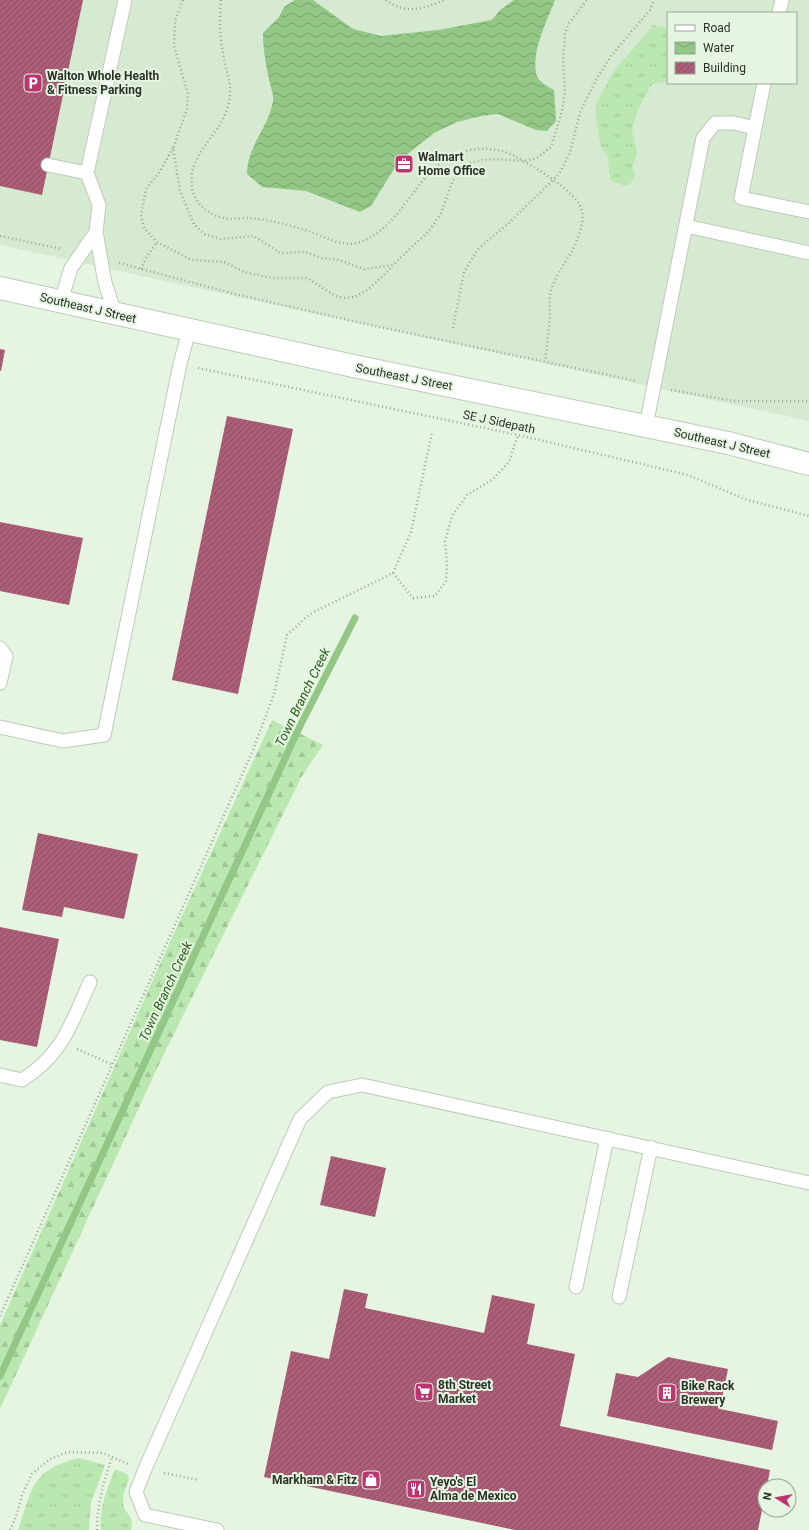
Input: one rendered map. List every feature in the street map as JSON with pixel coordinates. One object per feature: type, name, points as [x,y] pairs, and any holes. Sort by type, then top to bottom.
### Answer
[{"type":"main road","name":"Southeast J Street","points":[[0,288],[189,331],[358,367],[728,443],[809,464]]},
{"type":"lane","points":[[115,313],[105,283],[96,232],[99,205],[87,173],[125,0]]},
{"type":"lane","points":[[779,12],[782,0]]},
{"type":"lane","points":[[764,84],[741,198],[809,212]]},
{"type":"lane","points":[[646,426],[703,138],[715,123],[734,123],[755,128]]},
{"type":"lane","points":[[48,165],[87,173]]},
{"type":"lane","points":[[686,226],[809,253]]},
{"type":"lane","points":[[61,301],[71,268],[96,232]]},
{"type":"lane","points":[[0,727],[63,741],[104,735],[180,364],[189,331]]},
{"type":"lane","points":[[0,648],[6,656],[0,683]]},
{"type":"lane","points":[[0,1075],[22,1080],[40,1069],[62,1043],[90,982]]},
{"type":"lane","points":[[217,1530],[145,1515],[136,1492],[300,1118],[328,1092],[362,1085],[809,1182]]},
{"type":"lane","points":[[576,1287],[608,1138]]},
{"type":"lane","points":[[619,1297],[651,1147]]},
{"type":"path","points":[[183,0],[175,22],[174,46],[188,94],[187,109],[173,148],[159,173],[146,189],[141,215],[144,228],[157,242],[192,260],[224,262],[244,272],[273,278],[307,278],[334,295],[343,298],[355,297],[369,289],[430,230],[441,213],[453,180],[462,169],[471,163],[481,160],[524,161],[537,158],[551,147],[562,111],[564,92],[564,42],[569,23],[587,0]]},
{"type":"path","points":[[221,0],[219,21],[224,62],[230,79],[230,95],[227,109],[212,137],[204,145],[195,161],[192,174],[192,188],[195,199],[202,208],[214,215],[230,219],[245,218],[281,224],[310,231],[326,239],[352,244],[365,241],[380,232],[440,163],[453,154],[486,148],[513,155],[524,161],[576,199],[583,213],[579,235],[556,278],[550,295],[550,317],[545,362]]},
{"type":"path","points":[[386,0],[400,8],[415,10],[441,0]]},
{"type":"path","points":[[453,328],[464,272],[478,249],[509,223],[559,174],[570,153],[580,112],[596,80],[611,56],[650,10],[654,0]]},
{"type":"path","points":[[173,148],[180,191],[194,224],[204,234],[220,239],[254,236],[280,252],[306,252],[321,258],[339,260],[364,269],[393,265]]},
{"type":"path","points":[[0,236],[65,249]]},
{"type":"path","points":[[141,269],[146,258],[157,242]]},
{"type":"path","points":[[117,263],[235,294],[347,320],[635,380]]},
{"type":"path","name":"SE J Sidepath","points":[[180,364],[518,435],[688,475],[747,500],[809,516]]},
{"type":"path","points":[[673,390],[735,401],[809,401]]},
{"type":"path","points":[[0,1316],[253,750],[274,694],[287,635],[310,614],[392,573],[410,532],[432,432]]},
{"type":"path","points":[[392,573],[413,598],[435,596],[446,581],[447,565],[445,541],[452,516],[466,495],[493,479],[509,462],[518,435]]},
{"type":"path","points":[[62,1043],[112,1064]]},
{"type":"path","points":[[10,1530],[16,1517],[22,1495],[32,1474],[50,1459],[68,1452],[103,1453],[129,1464]]},
{"type":"path","points":[[97,1530],[97,1512],[104,1480],[112,1457]]},
{"type":"path","points":[[161,1473],[199,1480]]},
{"type":"shaded area","name":"Walmart Home Office","points":[[0,0],[809,0],[809,421],[0,245]]},
{"type":"green space","points":[[653,25],[667,28],[667,81],[652,84],[638,109],[632,129],[637,154],[632,166],[635,175],[632,182],[624,186],[610,180],[608,157],[601,147],[595,106],[614,71]]},
{"type":"green space","points":[[272,720],[323,745],[302,776],[161,1060],[0,1409],[0,1325],[160,964]]},
{"type":"green space","points":[[79,1458],[105,1465],[91,1503],[89,1530],[18,1530],[31,1493],[42,1475],[51,1468]]},
{"type":"green space","points":[[115,1469],[127,1474],[129,1479],[123,1496],[124,1508],[132,1520],[131,1530],[101,1530],[102,1506]]},
{"type":"water","points":[[295,0],[313,0],[353,29],[381,36],[438,30],[492,20],[500,10],[514,0],[555,0],[538,45],[535,64],[536,73],[539,79],[554,90],[556,121],[547,131],[536,130],[498,114],[481,116],[457,122],[434,133],[399,161],[371,206],[360,212],[306,191],[262,187],[247,174],[250,154],[271,110],[273,101],[273,94],[265,58],[263,33],[279,17],[284,7]]},
{"type":"building","name":"Walton Whole Health & Fitness Parking","points":[[0,0],[83,0],[42,195],[0,186]]},
{"type":"building","points":[[0,349],[5,350],[1,371],[0,371]]},
{"type":"building","points":[[227,416],[293,429],[238,694],[172,680]]},
{"type":"building","points":[[0,522],[83,538],[69,605],[0,591]]},
{"type":"building","points":[[38,833],[138,854],[124,919],[64,907],[62,917],[22,910]]},
{"type":"building","points":[[0,927],[59,939],[37,1047],[0,1040]]},
{"type":"building","points":[[331,1156],[386,1168],[375,1217],[320,1205]]},
{"type":"building","name":"8th Street Market","points":[[344,1289],[368,1294],[365,1308],[484,1333],[492,1295],[535,1304],[527,1344],[575,1354],[560,1426],[770,1470],[768,1478],[757,1478],[757,1518],[760,1518],[758,1530],[515,1530],[264,1477],[291,1351],[329,1359]]},
{"type":"building","name":"Bike Rack Brewery","points":[[668,1357],[728,1369],[720,1409],[778,1421],[772,1450],[607,1416],[616,1373],[638,1377]]},
{"type":"waterway","name":"Town Branch Creek","points":[[0,1376],[300,726],[355,618]]},
{"type":"place","name":"Walton Whole Health & Fitness Parking","points":[[33,83]]},
{"type":"place","name":"Walmart Home Office","points":[[404,164]]},
{"type":"place","name":"8th Street Market","points":[[424,1392]]},
{"type":"place","name":"Bike Rack Brewery","points":[[667,1393]]},
{"type":"place","name":"Markham & Fitz","points":[[371,1480]]},
{"type":"place","name":"Yeyo's El Alma de Mexico","points":[[416,1489]]}]
